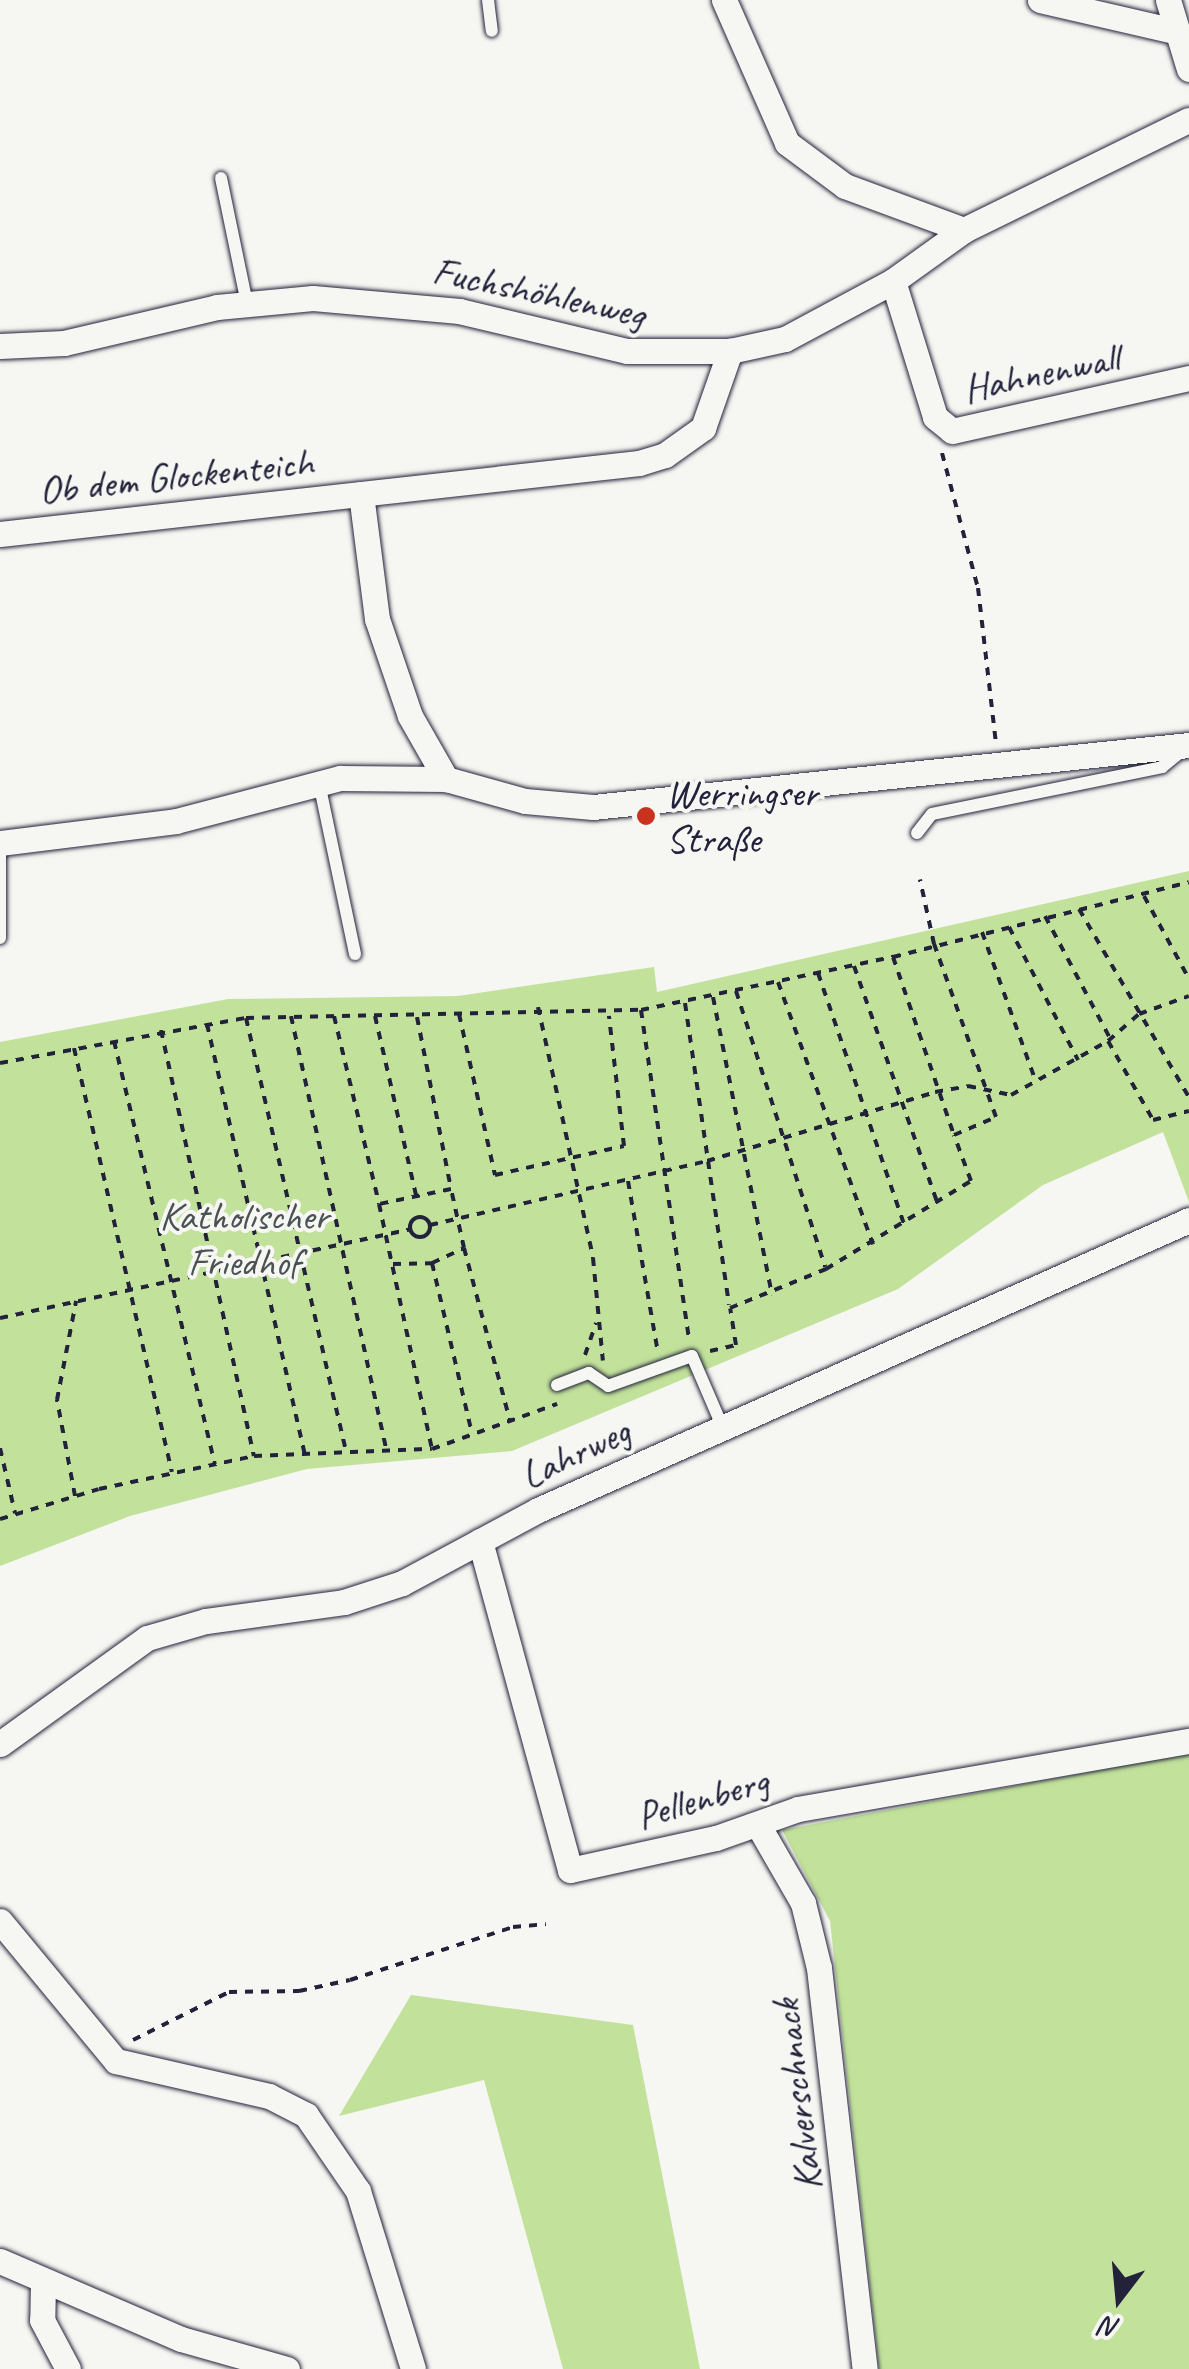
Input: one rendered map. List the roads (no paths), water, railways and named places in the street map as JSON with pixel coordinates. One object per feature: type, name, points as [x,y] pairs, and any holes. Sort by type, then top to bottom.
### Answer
[{"type":"street","points":[[724,0],[786,142],[845,186],[964,230]]},
{"type":"street","points":[[1040,0],[1174,30]]},
{"type":"street","points":[[1168,0],[1189,69]]},
{"type":"street","name":"Fuchshöhlenweg","points":[[0,346],[64,343],[247,303],[313,298],[416,304],[627,351],[730,351],[784,339],[893,282],[964,230],[1189,120]]},
{"type":"street","name":"Hahnenwall","points":[[893,282],[935,417],[945,428],[960,432],[1189,378]]},
{"type":"street","name":"Ob dem Glockenteich","points":[[0,534],[598,472],[666,455],[702,428],[730,351]]},
{"type":"street","name":"Ob dem Glockenteich","points":[[361,494],[377,620],[410,716],[446,779]]},
{"type":"street","points":[[0,845],[176,821],[319,783],[446,779],[524,801],[593,807],[998,768],[1188,745]]},
{"type":"street","name":"Lahrweg","points":[[0,1744],[147,1638],[206,1621],[374,1594],[723,1428],[1189,1220]]},
{"type":"street","name":"Pellenberg","points":[[480,1541],[570,1870],[758,1825],[798,1809],[1189,1741]]},
{"type":"street","name":"Kalverschnack","points":[[758,1825],[803,1903],[818,1968],[866,2369]]},
{"type":"street","points":[[0,1921],[107,2055],[289,2103],[306,2115],[358,2190],[413,2369]]},
{"type":"street","points":[[0,2261],[181,2339],[287,2369]]},
{"type":"street","points":[[43,2281],[42,2320],[68,2369]]},
{"type":"lane","points":[[488,0],[492,31]]},
{"type":"lane","points":[[220,178],[247,303]]},
{"type":"lane","points":[[917,833],[932,814],[1162,768],[1188,745]]},
{"type":"lane","points":[[319,783],[356,954]]},
{"type":"lane","points":[[0,845],[0,938]]},
{"type":"lane","points":[[557,1384],[589,1372],[600,1374],[608,1386],[692,1356],[723,1428]]},
{"type":"place","name":"Werringser Straße","points":[[646,816]]},
{"type":"park label","name":"Katholischer Friedhof","points":[[244,1239]]}]
